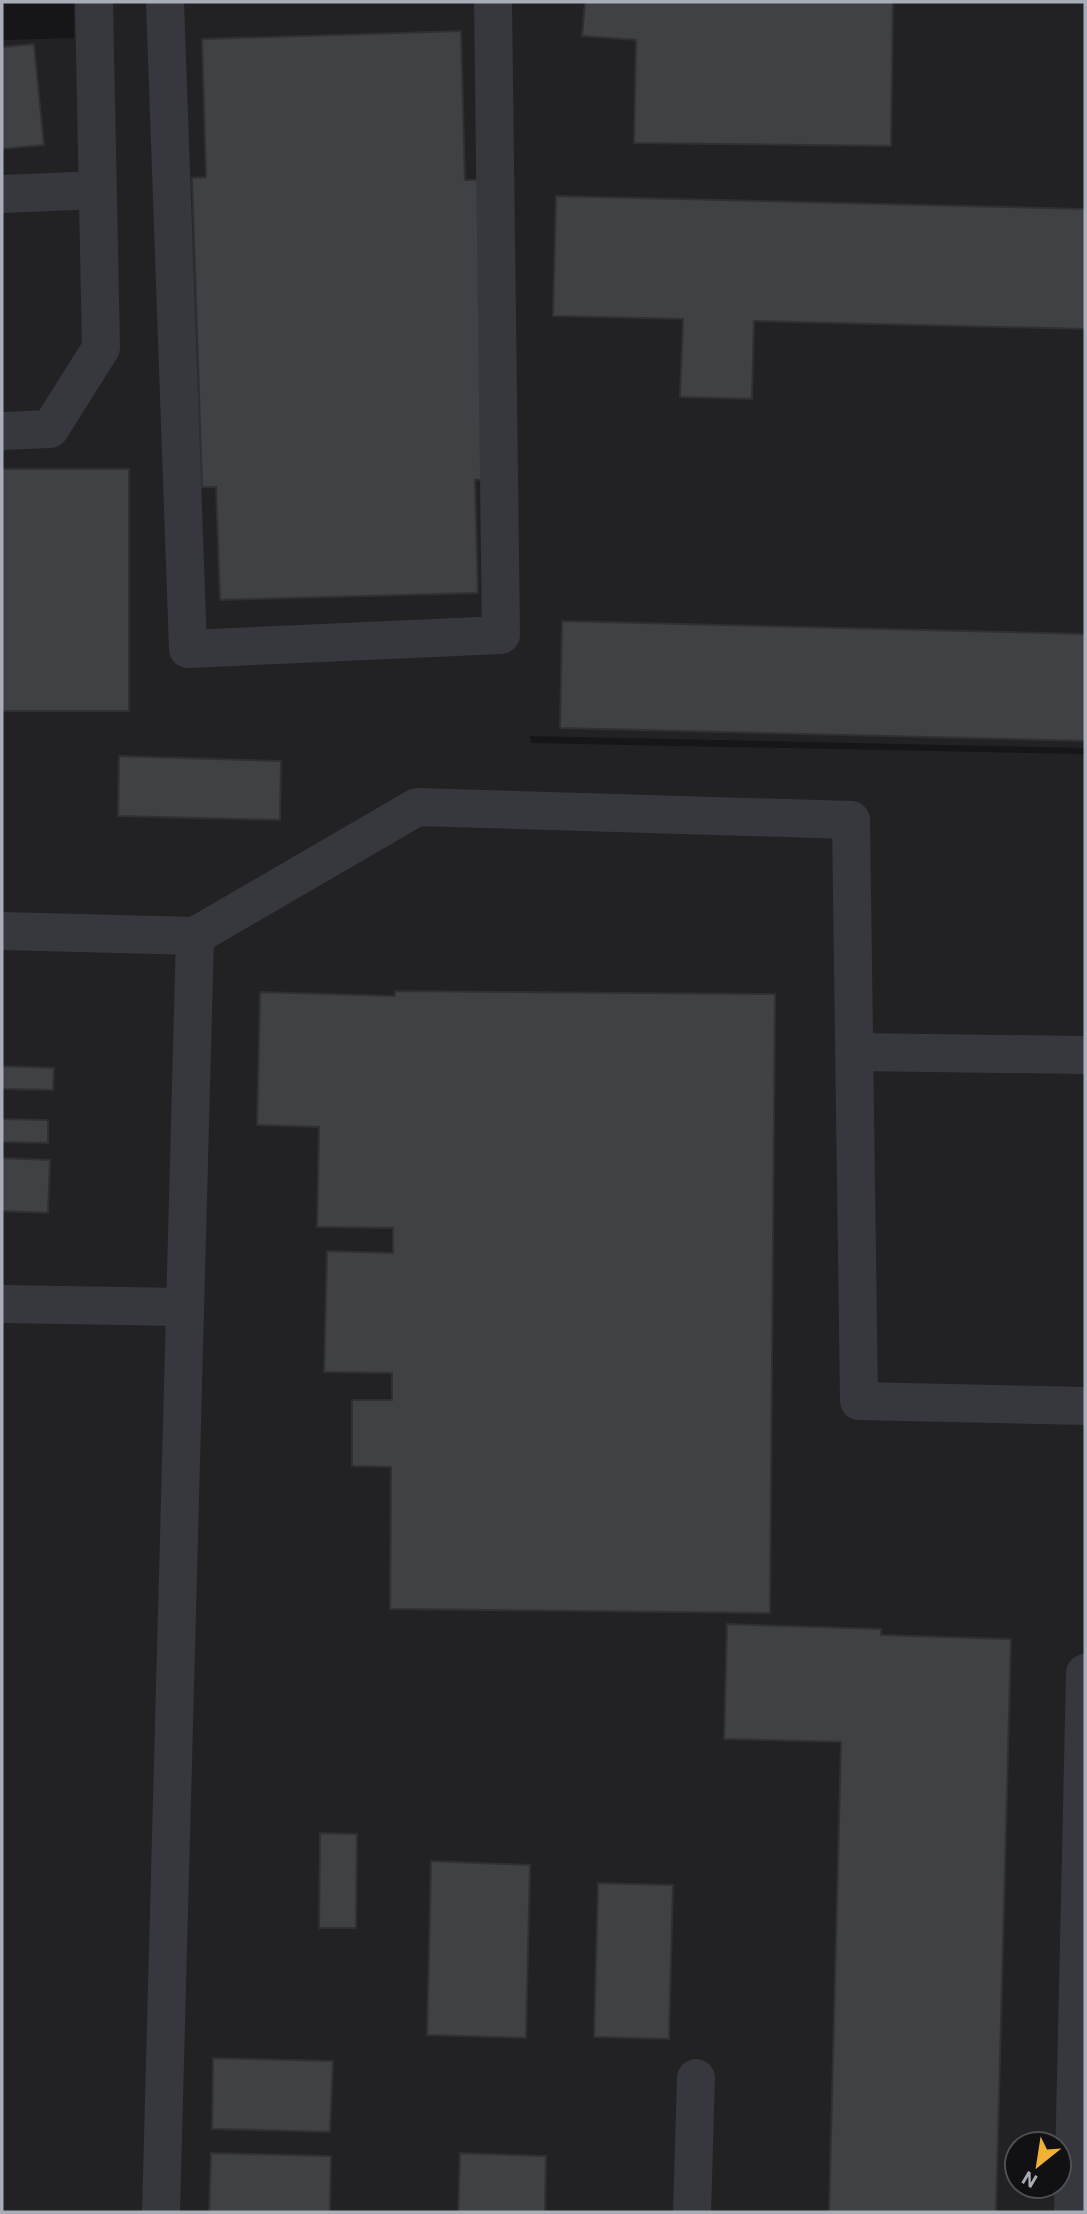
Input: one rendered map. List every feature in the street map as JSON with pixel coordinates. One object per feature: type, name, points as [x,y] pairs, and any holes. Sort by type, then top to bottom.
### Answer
[{"type":"lane","points":[[2,431],[50,429],[101,348],[94,2]]},
{"type":"lane","points":[[164,2],[188,649],[501,635],[493,2]]},
{"type":"lane","points":[[2,194],[97,190]]},
{"type":"lane","points":[[2,931],[195,936],[418,807],[850,820],[859,1401],[1085,1406]]},
{"type":"lane","points":[[161,2212],[195,936]]},
{"type":"lane","points":[[854,1052],[1085,1055]]},
{"type":"lane","points":[[2,1304],[185,1307]]},
{"type":"lane","points":[[1073,2212],[1085,1673]]},
{"type":"lane","points":[[692,2212],[696,2078]]},
{"type":"shaded area","points":[[74,2],[1085,2],[1085,748],[530,736],[531,743],[1085,754],[1085,2212],[2,2212],[2,40],[74,38]]},
{"type":"building","points":[[585,2],[893,2],[891,146],[634,143],[636,40],[582,36]]},
{"type":"building","points":[[461,31],[465,180],[481,180],[490,479],[475,480],[478,593],[220,600],[216,487],[202,487],[192,178],[206,177],[202,39]]},
{"type":"building","points":[[34,44],[44,145],[2,149],[2,47]]},
{"type":"building","points":[[556,196],[1085,209],[1085,329],[754,321],[752,399],[680,397],[683,319],[553,316]]},
{"type":"building","points":[[2,469],[129,469],[129,711],[2,711]]},
{"type":"building","points":[[562,621],[1085,634],[1085,741],[560,728]]},
{"type":"building","points":[[119,756],[281,761],[280,820],[118,816]]},
{"type":"building","points":[[395,991],[775,994],[770,1613],[390,1609],[391,1467],[352,1466],[352,1400],[392,1400],[392,1373],[324,1372],[327,1251],[393,1253],[393,1228],[317,1227],[319,1127],[257,1125],[260,992],[395,996]]},
{"type":"building","points":[[2,1066],[54,1068],[53,1090],[2,1089]]},
{"type":"building","points":[[2,1119],[48,1120],[48,1143],[2,1142]]},
{"type":"building","points":[[2,1158],[50,1160],[48,1213],[2,1211]]},
{"type":"building","points":[[727,1624],[881,1629],[881,1635],[1011,1639],[996,2212],[829,2212],[841,1742],[724,1739]]},
{"type":"building","points":[[320,1833],[357,1834],[356,1928],[319,1928]]},
{"type":"building","points":[[431,1861],[530,1865],[526,2038],[427,2035]]},
{"type":"building","points":[[598,1883],[673,1885],[669,2039],[594,2037]]},
{"type":"building","points":[[213,2058],[333,2061],[330,2132],[212,2129]]},
{"type":"building","points":[[211,2153],[331,2156],[330,2212],[209,2212]]},
{"type":"building","points":[[460,2153],[546,2156],[545,2212],[458,2212]]}]
